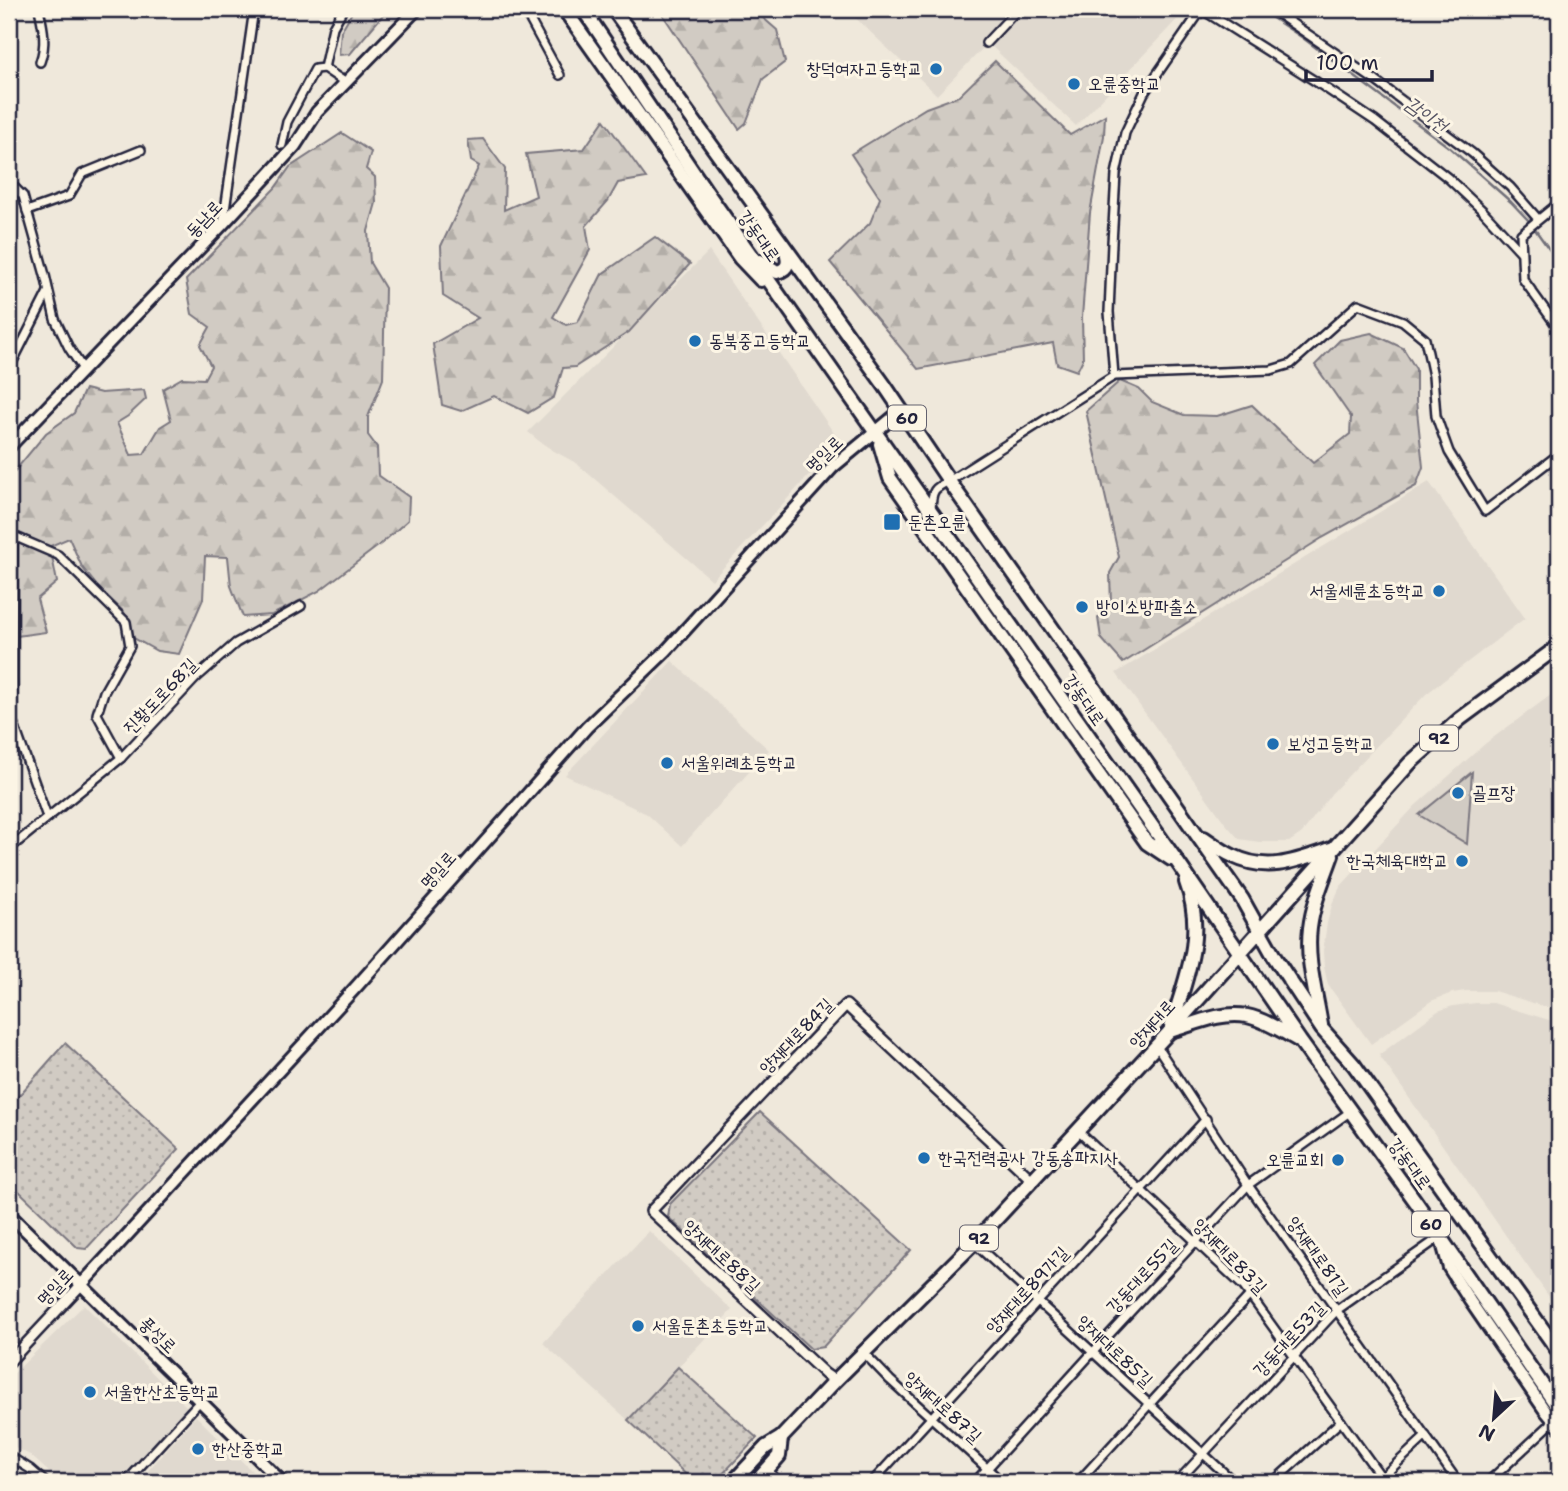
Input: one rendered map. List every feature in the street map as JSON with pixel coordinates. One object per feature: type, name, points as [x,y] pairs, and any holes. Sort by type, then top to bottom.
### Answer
[{"type":"main road","name":"동남로","points":[[9,447],[223,224],[295,146],[317,113],[416,9]]},
{"type":"main road","points":[[564,9],[740,258],[783,302]]},
{"type":"main road","name":"강동대로","points":[[583,9],[783,302],[1440,1237],[1558,1419]]},
{"type":"main road","name":"강동대로","points":[[613,9],[902,410],[1196,832],[1242,899],[1277,962],[1322,1028],[1354,1065],[1559,1352]]},
{"type":"main road","points":[[751,255],[777,272],[784,271],[788,260],[785,247]]},
{"type":"main road","name":"명일로","points":[[81,1285],[353,991],[587,727],[674,643],[833,467],[902,410]]},
{"type":"main road","points":[[875,431],[890,478],[1147,843],[1178,863],[1195,910],[1194,943],[1189,970],[1170,1031]]},
{"type":"main road","name":"양재대로","points":[[733,1482],[766,1447],[782,1438],[974,1242],[1170,1031],[1410,763],[1460,719],[1559,646]]},
{"type":"main road","points":[[1196,832],[1230,855],[1269,865],[1292,863],[1334,848]]},
{"type":"main road","points":[[1322,1028],[1310,957],[1310,929],[1334,848]]},
{"type":"main road","points":[[1170,1031],[1208,1019],[1230,1015],[1248,1016],[1300,1041]]},
{"type":"main road","name":"풍성로","points":[[9,1214],[282,1482]]},
{"type":"main road","name":"양재대로","points":[[757,1482],[779,1456],[782,1438]]},
{"type":"street","points":[[39,9],[44,33],[44,51],[40,62]]},
{"type":"street","points":[[223,224],[254,9]]},
{"type":"street","points":[[324,68],[333,27],[343,9]]},
{"type":"street","points":[[524,9],[560,75]]},
{"type":"street","points":[[986,43],[1018,9]]},
{"type":"street","points":[[1114,376],[1109,312],[1111,257],[1116,174],[1125,133],[1144,93],[1202,9],[1375,121],[1448,177],[1521,252]]},
{"type":"street","points":[[1271,9],[1376,80],[1472,153],[1510,187],[1538,219]]},
{"type":"street","points":[[282,145],[287,122],[315,69],[324,68],[346,83]]},
{"type":"street","points":[[27,211],[69,196],[82,174],[141,150]]},
{"type":"street","points":[[9,182],[23,196],[55,319],[83,369]]},
{"type":"street","points":[[1559,203],[1521,234],[1523,279],[1559,329]]},
{"type":"street","points":[[9,369],[48,292]]},
{"type":"street","points":[[930,511],[932,494],[936,487],[1114,376],[1271,370],[1290,364],[1358,304],[1403,321],[1424,340],[1433,376],[1436,416],[1449,452],[1485,511],[1559,454]]},
{"type":"street","points":[[47,817],[13,722],[11,535],[58,555],[126,622],[130,646],[103,692],[97,714],[121,758]]},
{"type":"street","name":"진황도로68길","points":[[9,849],[121,758],[196,678],[236,643],[301,606]]},
{"type":"street","name":"양재대로84길","points":[[651,1211],[846,1005],[1032,1180]]},
{"type":"street","name":"양재대로81길","points":[[1156,1045],[1248,1185],[1458,1482]]},
{"type":"street","name":"강동대로55길","points":[[975,1482],[1248,1185],[1351,1111]]},
{"type":"street","name":"양재대로89가길","points":[[872,1482],[1206,1119]]},
{"type":"street","name":"양재대로83길","points":[[1078,1130],[1244,1287],[1341,1421],[1380,1480]]},
{"type":"street","name":"양재대로88길","points":[[651,1211],[835,1381]]},
{"type":"street","name":"강동대로53길","points":[[1177,1482],[1337,1310],[1440,1237]]},
{"type":"street","name":"양재대로85길","points":[[974,1242],[1234,1482]]},
{"type":"street","name":"명일로","points":[[9,1362],[81,1285]]},
{"type":"street","points":[[1078,1482],[1250,1295]]},
{"type":"street","name":"양재대로87길","points":[[864,1353],[1002,1482]]},
{"type":"street","points":[[126,1482],[200,1401]]},
{"type":"street","points":[[1488,1482],[1558,1419]]},
{"type":"street","points":[[1273,1482],[1341,1421]]},
{"type":"street","points":[[1380,1480],[1426,1436]]},
{"type":"street","points":[[9,1457],[30,1469],[45,1482]]},
{"type":"street","points":[[767,1471],[780,1482]]},
{"type":"shaded area","name":"오륜중학교","points":[[846,9],[1187,9],[1076,126],[988,43],[937,95]]},
{"type":"shaded area","name":"동북중고등학교","points":[[709,251],[840,442],[712,580],[576,463],[528,432]]},
{"type":"shaded area","name":"보성고등학교","points":[[1429,482],[1525,618],[1426,694],[1331,794],[1302,833],[1289,842],[1239,839],[1116,673]]},
{"type":"shaded area","name":"서울위례초등학교","points":[[672,661],[769,750],[682,846],[647,814],[565,775]]},
{"type":"shaded area","name":"한국체육대학교","points":[[1559,689],[1559,1011],[1494,991],[1452,993],[1431,1001],[1371,1044],[1328,985],[1324,967],[1327,923],[1340,887],[1415,806],[1486,743]]},
{"type":"shaded area","points":[[1476,1003],[1493,1003],[1559,1023],[1559,1311],[1379,1055],[1438,1011]]},
{"type":"shaded area","name":"서울둔촌초등학교","points":[[649,1231],[732,1310],[628,1420],[543,1343]]},
{"type":"shaded area","name":"서울한산초등학교","points":[[84,1305],[187,1407],[120,1482],[60,1482],[30,1455],[9,1444],[9,1378]]},
{"type":"shaded area","name":"한산중학교","points":[[196,1416],[263,1482],[138,1482]]},
{"type":"green space","points":[[354,9],[388,9],[350,54],[339,55],[341,31]]},
{"type":"green space","points":[[659,9],[753,9],[777,30],[785,62],[763,79],[746,123],[739,129]]},
{"type":"green space","points":[[995,61],[1070,135],[1105,115],[1104,136],[1090,213],[1082,317],[1083,359],[1077,371],[1057,364],[1053,343],[918,369],[830,262],[870,223],[880,198],[851,154],[926,108],[959,96]]},
{"type":"green space","points":[[604,120],[646,178],[618,183],[608,201],[586,226],[590,250],[553,317],[566,325],[578,322],[602,274],[655,237],[690,264],[629,332],[575,367],[563,368],[554,397],[528,413],[494,396],[461,411],[442,405],[433,344],[478,318],[443,296],[441,246],[479,166],[471,161],[468,140],[483,139],[505,169],[504,210],[536,196],[526,154],[584,149]]},
{"type":"green space","points":[[342,133],[371,152],[366,169],[375,177],[376,203],[368,231],[370,263],[385,288],[383,379],[368,417],[368,435],[377,447],[378,475],[409,497],[408,520],[319,591],[272,615],[243,617],[231,586],[228,557],[205,556],[203,599],[179,654],[157,651],[132,637],[124,612],[82,567],[69,538],[50,546],[57,582],[37,599],[46,632],[9,637],[9,478],[46,433],[74,413],[85,389],[101,393],[144,390],[146,399],[117,423],[131,455],[144,454],[160,427],[171,420],[163,389],[182,378],[204,379],[211,366],[200,345],[210,327],[192,314],[186,280],[275,188],[290,167]]},
{"type":"green space","points":[[1371,333],[1403,348],[1416,369],[1416,401],[1423,467],[1416,486],[1322,538],[1123,663],[1101,638],[1098,618],[1111,605],[1110,573],[1119,557],[1086,411],[1120,381],[1139,389],[1152,402],[1184,415],[1217,416],[1252,405],[1313,463],[1350,434],[1351,417],[1315,365],[1340,340]]},
{"type":"green space","name":"골프장","points":[[1472,772],[1467,844],[1419,815]]},
{"type":"green space","points":[[65,1043],[179,1149],[86,1249],[78,1248],[18,1190],[9,1185],[9,1107]]},
{"type":"green space","points":[[760,1112],[911,1250],[823,1347],[811,1349],[668,1217],[670,1204]]},
{"type":"green space","points":[[678,1367],[757,1438],[715,1482],[694,1482],[628,1420]]},
{"type":"waterway","name":"감이천","points":[[1259,9],[1303,38],[1450,148],[1511,202],[1529,221],[1559,263]]},
{"type":"place","name":"창덕여자고등학교","points":[[936,69]]},
{"type":"place","name":"오륜중학교","points":[[1074,84]]},
{"type":"place","name":"동북중고등학교","points":[[695,341]]},
{"type":"place","name":"둔촌오륜","points":[[892,522]]},
{"type":"place","name":"서울세륜초등학교","points":[[1439,591]]},
{"type":"place","name":"방이소방파출소","points":[[1082,607]]},
{"type":"place","name":"보성고등학교","points":[[1273,744]]},
{"type":"place","name":"서울위례초등학교","points":[[667,763]]},
{"type":"place","name":"골프장","points":[[1458,793]]},
{"type":"place","name":"한국체육대학교","points":[[1462,861]]},
{"type":"place","name":"한국전력공사 강동송파지사","points":[[924,1158]]},
{"type":"place","name":"오륜교회","points":[[1338,1160]]},
{"type":"place","name":"서울둔촌초등학교","points":[[638,1326]]},
{"type":"place","name":"서울한산초등학교","points":[[90,1392]]},
{"type":"place","name":"한산중학교","points":[[198,1449]]}]
